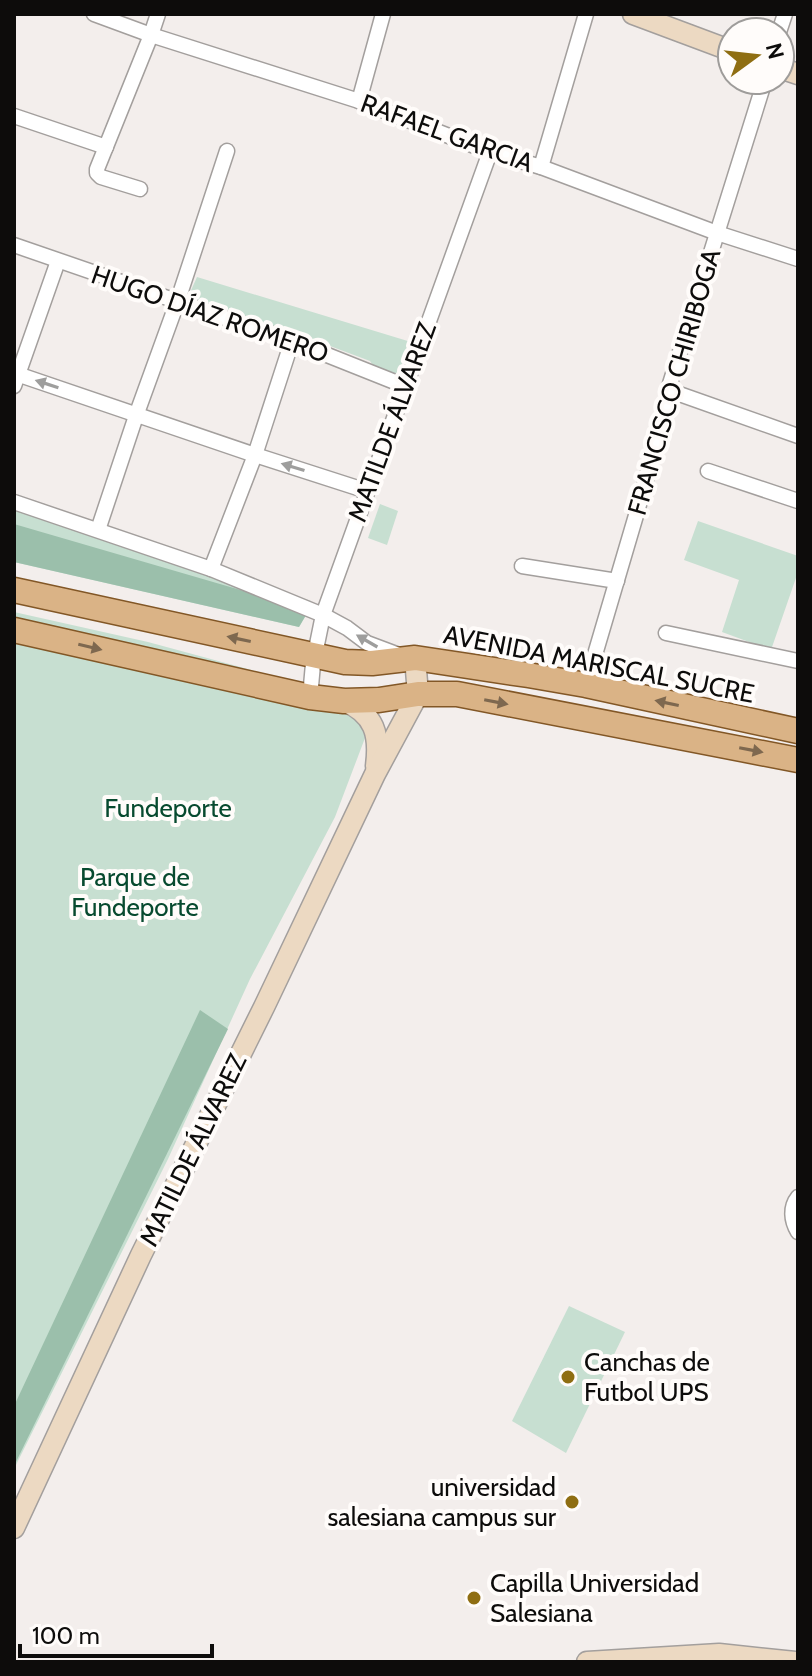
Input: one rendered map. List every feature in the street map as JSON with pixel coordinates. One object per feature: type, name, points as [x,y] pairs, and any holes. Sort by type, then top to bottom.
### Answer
[{"type":"main road","name":"AVENIDA MARISCAL SUCRE","points":[[14,590],[345,662],[372,663],[415,658],[586,685],[798,731]]},
{"type":"main road","points":[[14,630],[310,697],[344,701],[418,694],[457,694],[798,760]]},
{"type":"street","name":"RAFAEL GARCIA","points":[[94,14],[359,101],[490,152],[541,167],[717,233],[798,259]]},
{"type":"street","points":[[140,189],[101,177],[97,169],[158,14]]},
{"type":"street","points":[[359,101],[383,14]]},
{"type":"street","points":[[541,167],[586,14]]},
{"type":"street","points":[[633,14],[716,45]]},
{"type":"street","name":"FRANCISCO CHIRIBOGA","points":[[586,685],[657,439],[668,390],[760,96]]},
{"type":"street","points":[[14,116],[106,147]]},
{"type":"street","points":[[98,530],[227,151]]},
{"type":"street","name":"MATILDE ÁLVAREZ","points":[[310,697],[323,615],[490,152]]},
{"type":"street","name":"HUGO DÍAZ ROMERO","points":[[14,245],[292,341],[405,386]]},
{"type":"street","points":[[58,261],[15,378],[137,413],[367,491]]},
{"type":"street","points":[[211,569],[255,455],[292,341]]},
{"type":"street","points":[[668,390],[798,436]]},
{"type":"street","points":[[708,471],[798,501]]},
{"type":"street","points":[[14,502],[211,569],[323,615],[367,643],[390,653],[415,658],[418,694]]},
{"type":"street","points":[[522,566],[617,581]]},
{"type":"street","points":[[666,633],[798,661]]},
{"type":"street","name":"MATILDE ÁLVAREZ","points":[[14,1528],[141,1255],[375,774],[418,694]]},
{"type":"street","name":"MATILDE ÁLVAREZ","points":[[344,701],[363,711],[375,729],[379,750],[375,774]]},
{"type":"street","points":[[798,1197],[792,1205],[798,1232]]},
{"type":"street","points":[[587,1662],[719,1654],[795,1662]]},
{"type":"green space","points":[[197,277],[411,342],[395,380],[378,373],[370,361],[306,337],[283,344],[184,306]]},
{"type":"green space","points":[[14,502],[311,601],[309,610],[299,627],[14,562]]},
{"type":"green space","points":[[380,504],[398,511],[387,545],[368,538]]},
{"type":"green space","points":[[698,521],[798,556],[798,572],[771,650],[722,632],[739,580],[684,560]]},
{"type":"green space","points":[[14,524],[309,610],[299,627],[14,562]]},
{"type":"green space","name":"Fundeporte","points":[[14,612],[148,642],[285,679],[358,713],[365,738],[335,817],[250,979],[168,1159],[14,1469]]},
{"type":"green space","points":[[200,1010],[228,1029],[14,1466],[14,1406]]},
{"type":"green space","name":"Canchas de Futbol UPS","points":[[569,1306],[625,1332],[566,1453],[512,1421]]},
{"type":"place","name":"Canchas de Futbol UPS","points":[[568,1377]]},
{"type":"place","name":"universidad salesiana campus sur","points":[[572,1502]]},
{"type":"place","name":"Capilla Universidad Salesiana","points":[[474,1598]]},
{"type":"park label","name":"Parque de Fundeporte","points":[[135,892]]}]
